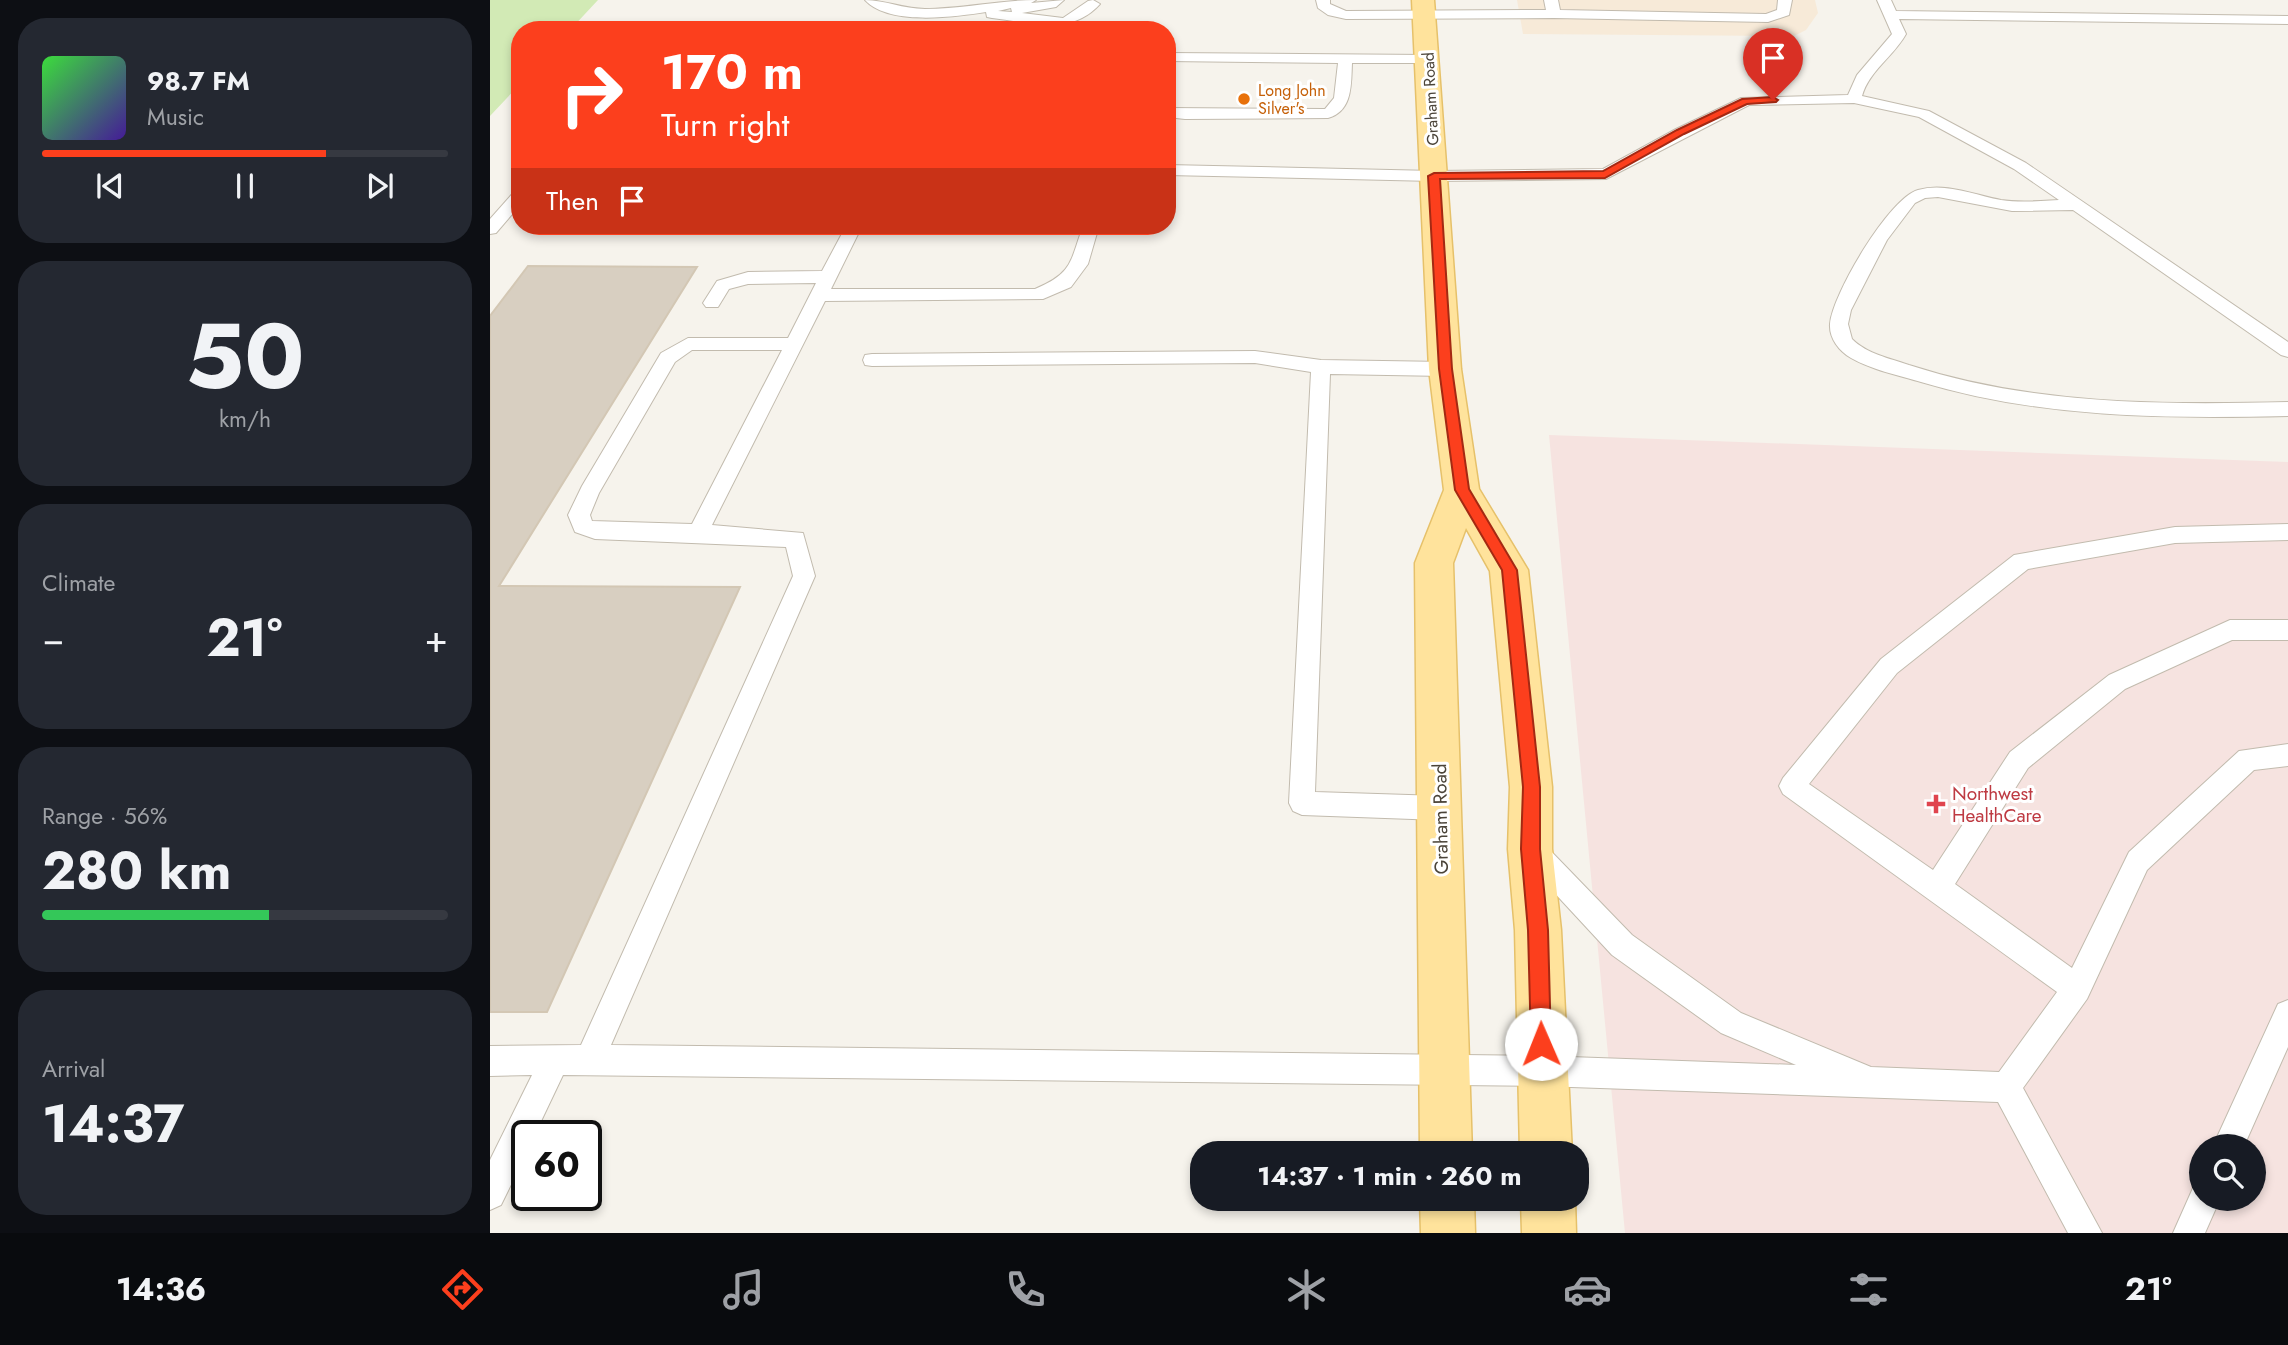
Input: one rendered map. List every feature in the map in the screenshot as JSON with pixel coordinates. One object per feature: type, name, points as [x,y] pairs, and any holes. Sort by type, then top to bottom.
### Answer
[{"type":"main road","name":"Graham Road","points":[[1423,8],[1445,369],[1462,490],[1509,570],[1531,787],[1531,849],[1538,930],[1545,1141]]},
{"type":"main road","name":"Graham Road","points":[[1446,1141],[1434,563],[1462,490]]},
{"type":"main road","points":[[1447,1211],[1448,1233]]},
{"type":"main road","points":[[1548,1211],[1549,1233]]},
{"type":"lane","points":[[972,11],[1028,0]]},
{"type":"lane","points":[[972,11],[1029,10],[1057,0]]},
{"type":"lane","points":[[1323,0],[1323,5],[1333,12],[1346,15],[1423,8],[1553,7],[1768,18],[1784,12],[1785,0]]},
{"type":"lane","points":[[1854,99],[1862,74],[1892,49],[1899,34],[1884,0]]},
{"type":"lane","points":[[2039,0],[2051,17]]},
{"type":"lane","points":[[1067,21],[1073,19],[1083,2]]},
{"type":"lane","points":[[874,3],[891,11],[1051,12],[1083,2]]},
{"type":"lane","points":[[972,11],[1038,21]]},
{"type":"lane","points":[[1891,15],[2288,20]]},
{"type":"lane","points":[[1176,57],[1428,59]]},
{"type":"lane","points":[[1176,67],[1203,58]]},
{"type":"lane","points":[[1176,113],[1328,113],[1341,103],[1345,59]]},
{"type":"lane","points":[[1176,170],[1434,176],[1605,174],[1681,132],[1746,101],[1854,99],[1924,114],[2020,166],[2288,351]]},
{"type":"lane","points":[[2077,205],[2006,206],[1938,193],[1920,193],[1907,201],[1870,250],[1838,316],[1840,334],[1850,348],[1866,357],[1945,384],[2048,404],[2164,413],[2288,410]]},
{"type":"lane","points":[[490,229],[511,205]]},
{"type":"lane","points":[[698,533],[850,235]]},
{"type":"lane","points":[[712,303],[723,285],[748,278],[824,286],[1037,295],[1065,283],[1079,264],[1088,235]]},
{"type":"lane","points":[[590,1060],[804,576],[796,539],[595,531],[583,526],[579,515],[589,492],[667,358],[692,337],[794,344]]},
{"type":"lane","points":[[873,360],[1255,357],[1321,367],[1445,369]]},
{"type":"lane","points":[[1321,367],[1302,803],[1440,808]]},
{"type":"lane","points":[[2077,989],[1792,786],[1889,667],[2022,561],[2175,535],[2288,532]]},
{"type":"lane","points":[[1937,888],[2019,760],[2117,682],[2230,630],[2288,630]]},
{"type":"lane","points":[[2006,1087],[2077,989],[2138,861],[2248,759],[2288,755]]},
{"type":"lane","points":[[1531,849],[1622,946],[1731,1023],[1876,1084]]},
{"type":"lane","points":[[2233,1134],[2288,1014]]},
{"type":"lane","points":[[490,1194],[555,1060]]},
{"type":"lane","points":[[490,1061],[1542,1071],[2006,1087]]},
{"type":"lane","points":[[2006,1087],[2086,1233]]},
{"type":"lane","points":[[2189,1233],[2199,1211]]},
{"type":"shaded area","points":[[1517,0],[1815,0],[1818,13],[1806,30],[1794,36],[1523,34]]},
{"type":"shaded area","name":"Northwest HealthCare","points":[[1549,435],[2288,462],[2288,1233],[1625,1233]]},
{"type":"green space","points":[[490,0],[598,0],[578,21],[511,21],[511,94],[490,116]]},
{"type":"building","points":[[528,266],[697,267],[499,586],[740,587],[547,1012],[490,1012],[490,316]]},
{"type":"place","name":"Long John Silver's","points":[[1244,99]]},
{"type":"place","name":"Northwest HealthCare","points":[[1936,804]]},
{"type":"route","points":[[1541,1044],[1538,930],[1531,849],[1531,787],[1509,570],[1462,490],[1445,369],[1434,176],[1605,174],[1681,132],[1746,101],[1773,100]]}]
